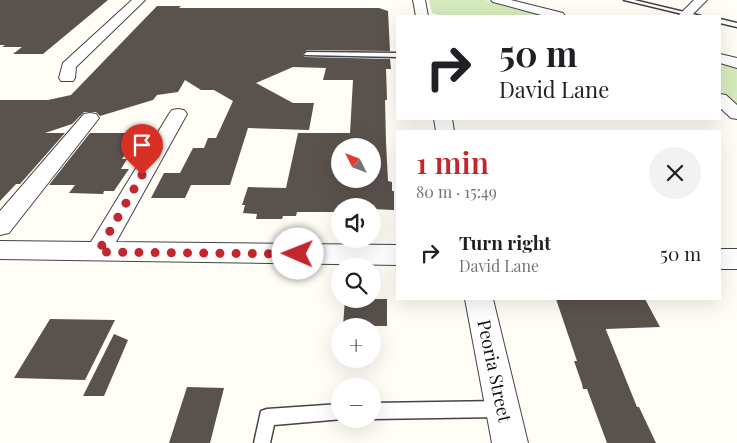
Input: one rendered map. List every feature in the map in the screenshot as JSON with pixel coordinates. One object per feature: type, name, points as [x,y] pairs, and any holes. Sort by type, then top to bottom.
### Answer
[{"type":"street","points":[[67,78],[68,66],[139,0]]},
{"type":"street","points":[[419,0],[422,15]]},
{"type":"street","points":[[497,0],[555,15]]},
{"type":"street","points":[[690,15],[701,0]]},
{"type":"street","points":[[721,58],[737,63]]},
{"type":"street","points":[[721,100],[737,114]]},
{"type":"street","points":[[98,252],[178,114]]},
{"type":"street","points":[[0,227],[79,123]]},
{"type":"street","points":[[0,250],[396,255]]},
{"type":"street","points":[[721,259],[737,259]]},
{"type":"street","name":"Peoria Street","points":[[479,300],[510,443]]},
{"type":"lane","points":[[627,0],[690,15]]},
{"type":"lane","points":[[721,21],[737,25]]},
{"type":"lane","points":[[307,54],[396,55]]},
{"type":"lane","points":[[381,411],[503,409]]},
{"type":"lane","points":[[262,443],[267,417],[331,413]]},
{"type":"green space","points":[[429,0],[485,0],[542,15],[439,15],[432,13]]},
{"type":"green space","points":[[721,62],[737,67],[737,106],[721,92]]},
{"type":"building","points":[[0,0],[108,0],[43,54],[13,54],[22,47],[2,47],[5,45],[0,45]]},
{"type":"building","points":[[157,6],[181,6],[179,8],[379,8],[388,11],[390,51],[307,50],[302,54],[305,57],[390,59],[391,69],[386,69],[386,142],[388,181],[392,182],[392,191],[394,191],[394,210],[381,209],[381,198],[331,198],[331,212],[297,212],[296,216],[283,216],[282,219],[256,219],[257,214],[243,213],[245,205],[242,205],[248,187],[286,188],[298,133],[350,133],[353,80],[323,80],[326,68],[293,67],[256,83],[293,103],[314,103],[309,130],[248,128],[230,185],[191,185],[185,198],[151,198],[164,173],[180,173],[193,148],[204,148],[208,138],[216,138],[233,101],[214,90],[201,90],[185,80],[178,92],[157,95],[153,100],[100,116],[96,112],[84,112],[72,124],[45,133],[65,133],[20,184],[16,184],[0,201],[0,100],[48,100],[71,95]]},
{"type":"building","points":[[90,133],[134,133],[127,143],[133,143],[122,159],[127,159],[121,169],[129,169],[114,191],[104,191],[103,194],[69,193],[75,185],[49,185]]},
{"type":"building","points":[[381,299],[387,299],[387,326],[381,326],[381,318],[344,318],[344,308],[381,308]]},
{"type":"building","points":[[556,300],[646,300],[660,327],[606,330],[637,407],[639,407],[656,443],[607,443],[587,389],[583,389],[574,361],[577,361]]},
{"type":"building","points":[[50,319],[115,320],[85,380],[14,378]]},
{"type":"building","points":[[114,334],[128,340],[104,396],[83,396]]},
{"type":"building","points":[[187,387],[224,388],[210,443],[169,443]]},
{"type":"route","points":[[142,175],[98,252],[298,254]]}]
